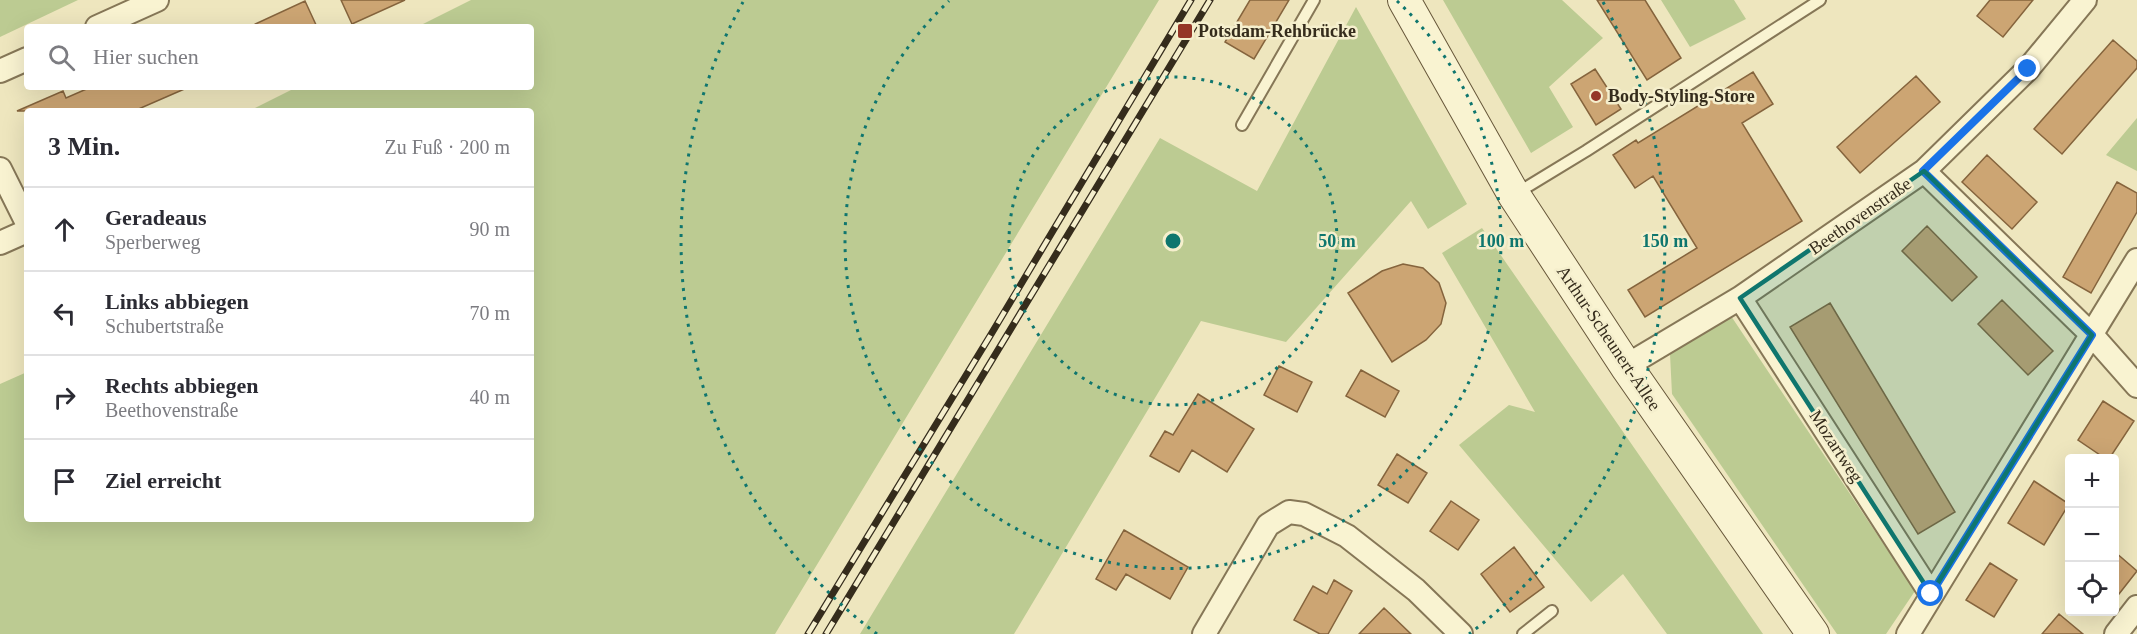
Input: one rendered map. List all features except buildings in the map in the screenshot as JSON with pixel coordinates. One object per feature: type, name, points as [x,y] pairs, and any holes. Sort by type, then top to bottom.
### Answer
[{"type":"main road","name":"Arthur-Scheunert-Allee","points":[[1404,0],[1514,195],[1626,366],[1813,634]]},
{"type":"street","points":[[104,24],[157,0]]},
{"type":"street","name":"Beethovenstraße","points":[[1626,366],[1740,298],[1923,171],[2028,69],[2085,0]]},
{"type":"street","points":[[0,71],[24,60]]},
{"type":"street","points":[[1923,171],[2092,335],[2137,386]]},
{"type":"street","points":[[2,177],[24,217]]},
{"type":"street","points":[[0,243],[24,232]]},
{"type":"street","points":[[1908,634],[2137,260]]},
{"type":"street","name":"Mozartweg","points":[[1740,298],[1931,594]]},
{"type":"street","points":[[1204,634],[1268,525],[1289,512],[1304,514],[1347,536],[1416,590],[1461,634]]},
{"type":"street","points":[[2116,634],[2137,607]]},
{"type":"lane","points":[[1242,125],[1314,0]]},
{"type":"lane","points":[[1514,195],[1820,0]]},
{"type":"lane","points":[[1524,634],[1552,611]]},
{"type":"highlighted area","points":[[1924,171],[2092,335],[1931,594],[1740,298]]},
{"type":"green space","points":[[0,0],[78,0],[24,24],[0,37]]},
{"type":"green space","points":[[471,0],[1159,0],[775,634],[0,634],[0,384],[24,373],[24,522],[534,522],[534,108],[255,108],[291,90],[534,90],[534,24],[423,24]]},
{"type":"green space","points":[[1443,0],[1562,0],[1603,38],[1549,87],[1573,127],[1531,153]]},
{"type":"green space","points":[[1661,0],[1734,0],[1746,19],[1690,47]]},
{"type":"green space","points":[[1356,7],[1467,204],[1428,229],[1411,201],[1286,342],[1201,321],[1014,634],[860,634],[1160,138],[1257,191]]},
{"type":"green space","points":[[2137,118],[2137,171],[2106,155]]},
{"type":"green space","points":[[1482,228],[1763,634],[1667,634],[1623,574],[1591,602],[1459,445],[1509,405],[1535,412],[1442,253]]},
{"type":"green space","points":[[1731,316],[1915,591],[1886,634],[1837,634],[1672,394],[1670,354]]},
{"type":"railway","points":[[808,634],[1191,0]]},
{"type":"railway","points":[[826,634],[1210,0]]},
{"type":"place","name":"Potsdam-Rehbrücke","points":[[1185,31]]},
{"type":"place","name":"Body-Styling-Store","points":[[1596,96]]},
{"type":"route","points":[[1931,594],[2092,335],[1923,171],[2028,69]]}]
